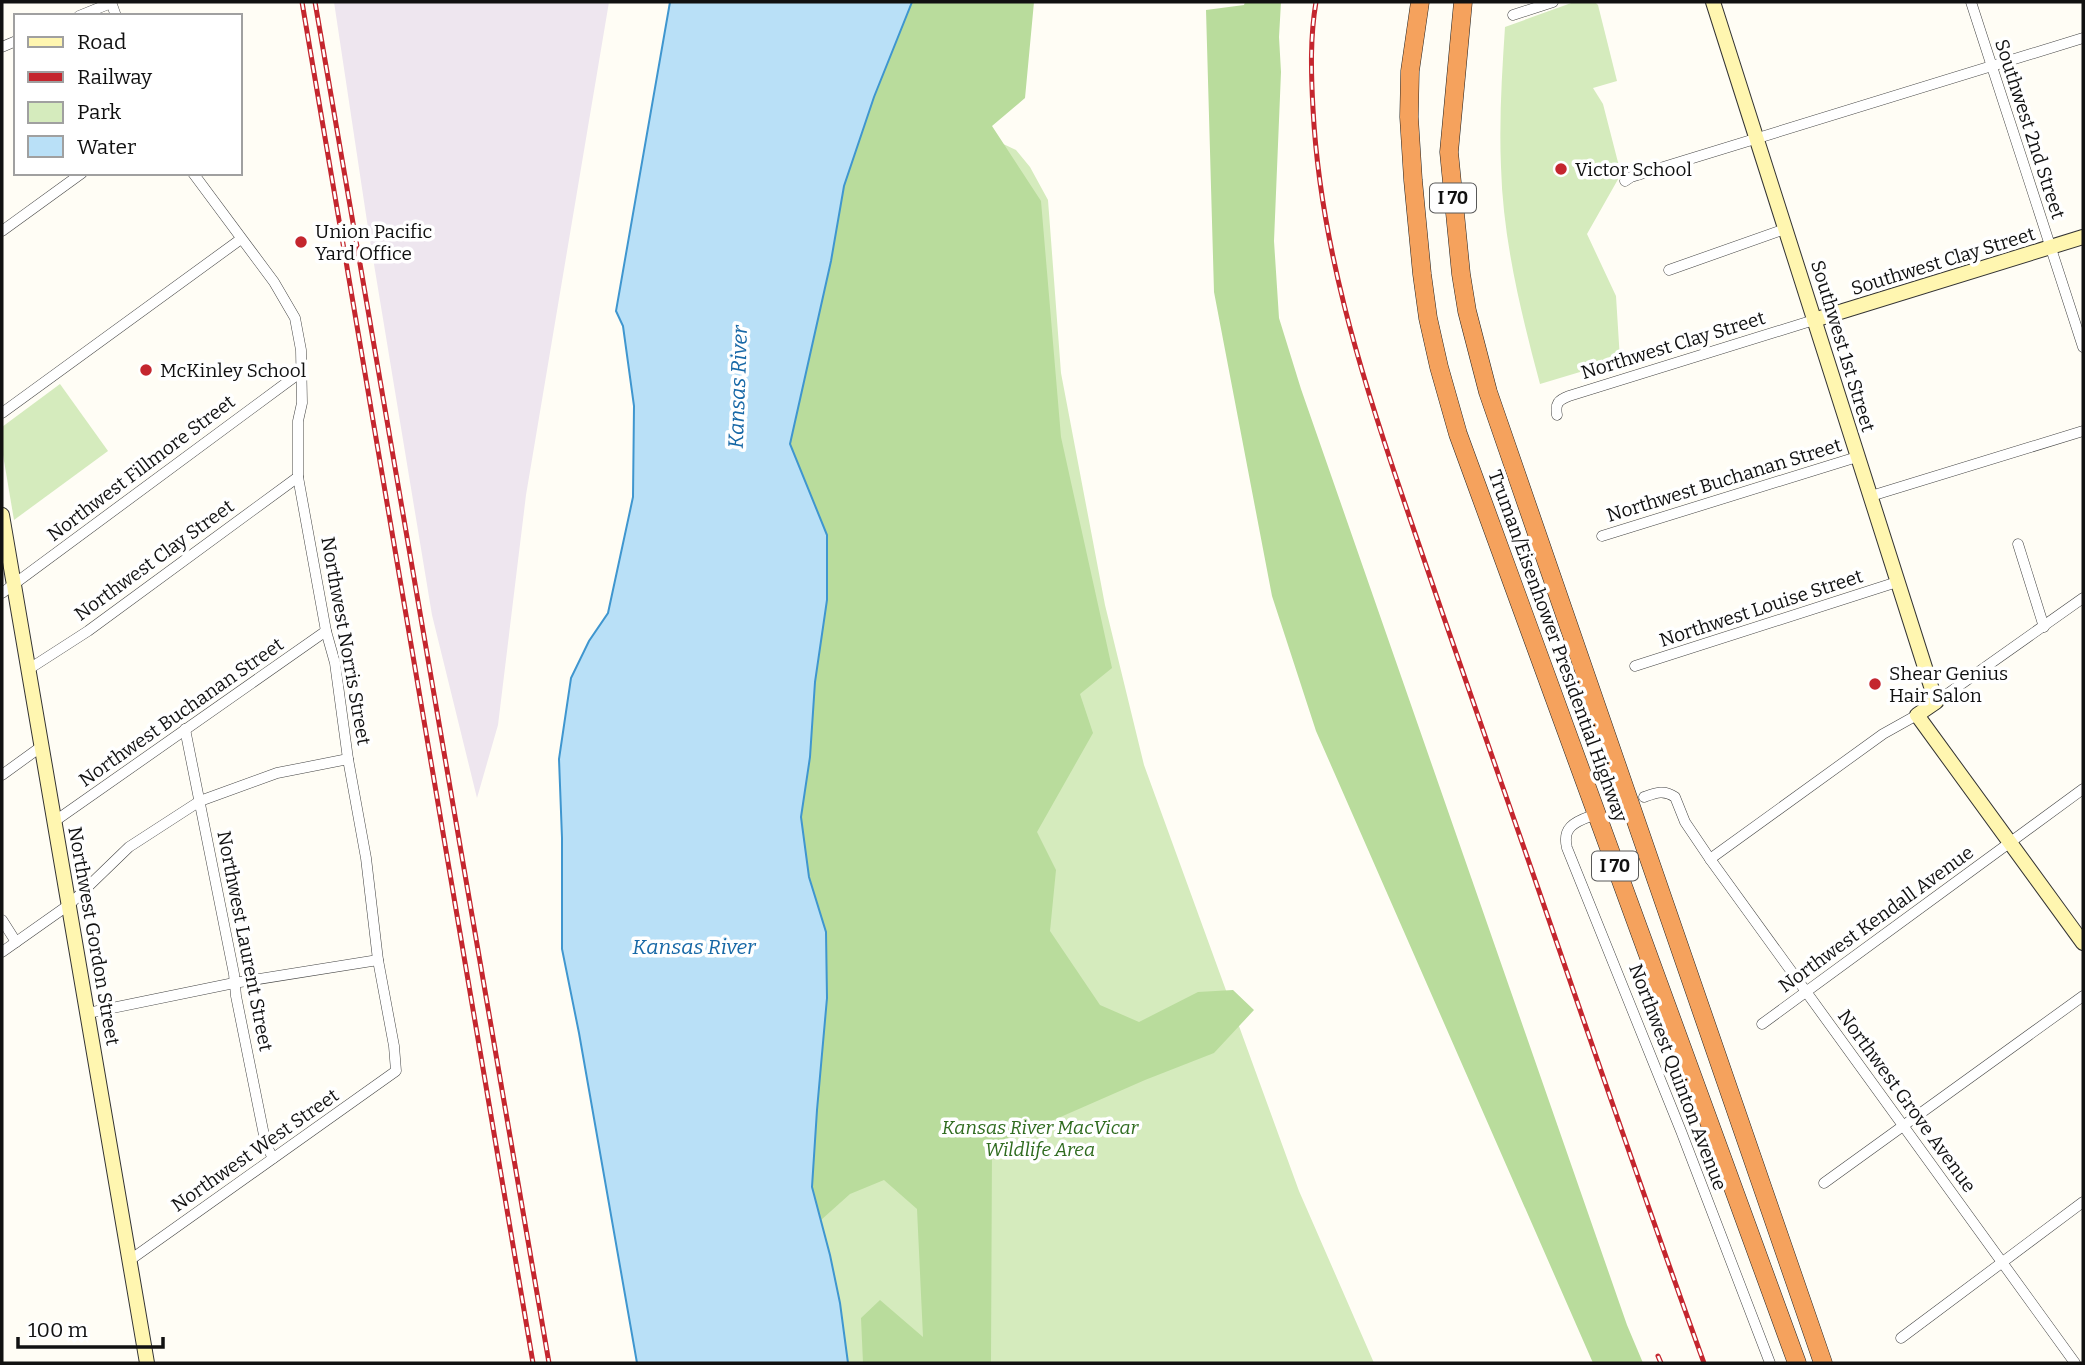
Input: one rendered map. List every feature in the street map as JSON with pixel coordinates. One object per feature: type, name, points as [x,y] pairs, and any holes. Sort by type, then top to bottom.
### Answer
[{"type":"highway","name":"Truman/Eisenhower Presidential Highway","points":[[1419,2],[1410,71],[1409,117],[1422,274],[1438,368],[1454,421],[1797,1363]]},
{"type":"highway","name":"Truman/Eisenhower Presidential Highway","points":[[1463,2],[1449,152],[1461,274],[1479,361],[1823,1363]]},
{"type":"street","points":[[84,14],[111,2]]},
{"type":"street","points":[[1513,15],[1553,2]]},
{"type":"street","name":"Southwest 1st Street","points":[[1713,2],[1936,702]]},
{"type":"street","name":"Southwest 2nd Street","points":[[1972,2],[2083,347]]},
{"type":"street","points":[[1625,181],[2083,38]]},
{"type":"street","points":[[2,231],[79,175]]},
{"type":"street","points":[[2,413],[241,239],[194,175]]},
{"type":"street","points":[[1669,270],[1785,229]]},
{"type":"street","name":"Southwest Clay Street","points":[[1814,320],[2083,237]]},
{"type":"street","name":"Northwest Norris Street","points":[[241,239],[274,282],[295,318],[301,351],[302,403],[298,421],[298,477],[326,631],[335,663],[395,1065]]},
{"type":"street","name":"Northwest Clay Street","points":[[1557,415],[1555,406],[1569,396],[1814,320]]},
{"type":"street","name":"Northwest Fillmore Street","points":[[2,593],[301,372]]},
{"type":"street","points":[[1871,496],[2083,430]]},
{"type":"street","name":"Northwest Buchanan Street","points":[[1602,536],[1857,457]]},
{"type":"street","name":"Northwest Clay Street","points":[[29,669],[88,631],[298,477]]},
{"type":"street","name":"Northwest Gordon Street","points":[[2,515],[147,1363]]},
{"type":"street","points":[[2018,544],[2044,627]]},
{"type":"street","name":"Northwest Louise Street","points":[[1635,666],[1897,582]]},
{"type":"street","points":[[1644,797],[1665,792],[1675,797],[1688,828],[1710,859],[1884,734],[1917,715],[2083,598]]},
{"type":"street","name":"Northwest Buchanan Street","points":[[55,821],[326,631]]},
{"type":"street","points":[[1917,715],[2083,943]]},
{"type":"street","name":"Northwest Laurent Street","points":[[185,729],[267,1145],[273,1158]]},
{"type":"street","points":[[2,775],[42,746]]},
{"type":"street","points":[[2,952],[70,904],[130,847],[200,801],[277,773],[348,759]]},
{"type":"street","name":"Northwest Kendall Avenue","points":[[1762,1024],[2083,789]]},
{"type":"street","name":"Northwest Quinton Avenue","points":[[1591,816],[1573,822],[1569,827],[1565,841],[1567,848],[1681,1131],[1770,1363]]},
{"type":"street","name":"Northwest Grove Avenue","points":[[1710,859],[2075,1363]]},
{"type":"street","points":[[2,920],[16,942]]},
{"type":"street","points":[[88,1013],[234,983],[378,960]]},
{"type":"street","points":[[1824,1183],[2083,996]]},
{"type":"street","name":"Northwest West Street","points":[[130,1260],[391,1075],[396,1071],[395,1065]]},
{"type":"street","points":[[1901,1338],[2083,1202]]},
{"type":"shaded area","points":[[334,2],[609,2],[526,495],[498,725],[477,798],[432,615],[368,228]]},
{"type":"green space","name":"Kansas River MacVicar Wildlife Area","points":[[912,2],[1034,2],[1025,98],[992,126],[1041,201],[1061,437],[1112,668],[1080,694],[1093,733],[1037,832],[1056,870],[1050,931],[1100,1005],[1139,1022],[1198,992],[1233,990],[1254,1010],[1214,1053],[992,1147],[991,1363],[863,1363],[861,1318],[880,1300],[923,1337],[917,1209],[884,1180],[850,1194],[821,1220],[812,1187],[827,998],[826,933],[809,877],[801,817],[810,757],[815,682],[802,478],[790,444],[831,261],[844,186],[874,97]]},
{"type":"green space","points":[[1245,2],[1281,2],[1274,241],[1279,318],[1301,389],[1627,1325],[1643,1363],[1593,1363],[1316,731],[1272,596],[1214,292],[1206,10],[1244,5]]},
{"type":"green space","points":[[1574,2],[1595,2],[1598,5],[1617,81],[1593,88],[1603,104],[1621,174],[1587,234],[1616,296],[1620,360],[1540,384],[1514,276],[1502,194],[1500,149],[1505,27]]},
{"type":"green space","name":"Kansas River MacVicar Wildlife Area","points":[[982,134],[1016,150],[1030,167],[1048,200],[1061,373],[1105,605],[1144,765],[1299,1191],[1374,1363],[848,1363],[830,1255],[812,1187]]},
{"type":"green space","points":[[60,384],[108,451],[14,520],[2,449],[2,427]]},
{"type":"water","name":"Kansas River","points":[[670,2],[912,2],[874,97],[844,186],[831,261],[790,444],[827,535],[827,600],[815,682],[810,757],[801,817],[809,877],[826,932],[827,998],[812,1187],[840,1303],[848,1363],[637,1363],[562,949],[559,759],[571,678],[589,641],[608,613],[633,497],[634,406],[623,326],[616,311]]},
{"type":"tunnel","points":[[1595,815],[1633,801]]},
{"type":"railway","points":[[302,2],[533,1363]]},
{"type":"railway","points":[[315,2],[549,1363]]},
{"type":"railway","points":[[1316,2],[1311,69],[1317,159],[1333,258],[1357,355],[1427,569],[1704,1363]]},
{"type":"railway","points":[[1658,1356],[1661,1363]]},
{"type":"place","name":"Victor School","points":[[1561,169]]},
{"type":"place","name":"Union Pacific Yard Office","points":[[301,242]]},
{"type":"place","name":"McKinley School","points":[[146,370]]},
{"type":"place","name":"Shear Genius Hair Salon","points":[[1875,684]]}]
